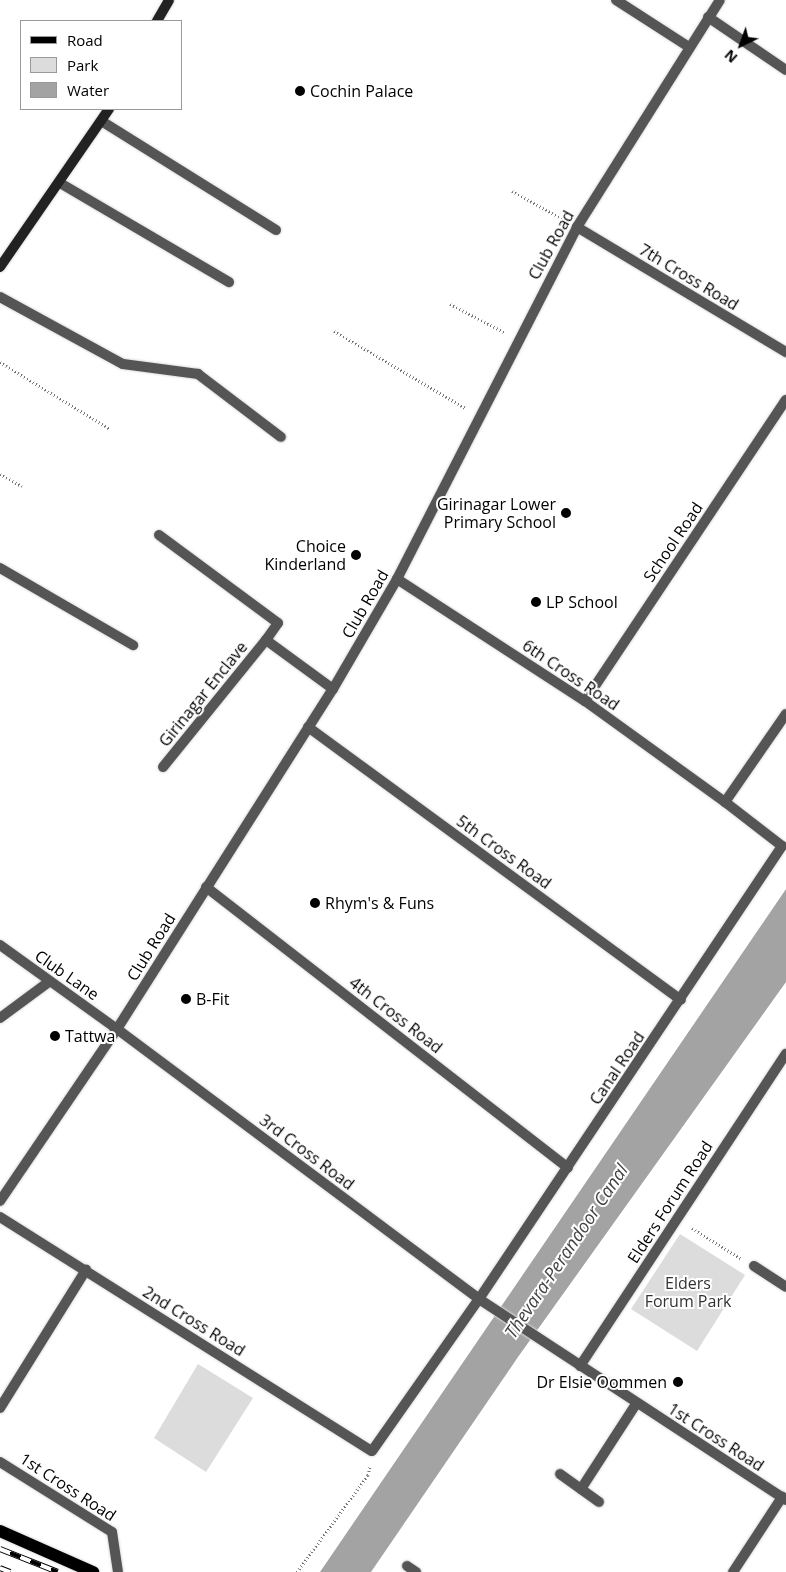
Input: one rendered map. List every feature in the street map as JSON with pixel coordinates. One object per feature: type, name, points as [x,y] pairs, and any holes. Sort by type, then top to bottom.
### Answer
[{"type":"main road","points":[[0,1532],[93,1572]]},
{"type":"street","points":[[158,20],[169,0]]},
{"type":"street","points":[[616,0],[689,47]]},
{"type":"street","name":"Club Road","points":[[0,1201],[117,1029],[333,689],[397,579],[518,339],[577,227],[720,0]]},
{"type":"street","points":[[708,18],[786,70]]},
{"type":"street","points":[[0,267],[103,122],[109,110]]},
{"type":"street","points":[[103,122],[276,230]]},
{"type":"street","points":[[60,183],[229,282]]},
{"type":"street","name":"7th Cross Road","points":[[577,227],[786,352]]},
{"type":"street","points":[[0,297],[123,364],[198,374],[281,437]]},
{"type":"street","name":"School Road","points":[[584,701],[786,400]]},
{"type":"street","name":"Girinagar Enclave","points":[[159,535],[278,624],[163,767]]},
{"type":"street","points":[[0,568],[133,645]]},
{"type":"street","name":"6th Cross Road","points":[[397,579],[584,701],[725,802]]},
{"type":"street","name":"Girinagar Enclave","points":[[266,640],[333,689]]},
{"type":"street","points":[[725,802],[786,714]]},
{"type":"street","name":"5th Cross Road","points":[[308,727],[681,1000]]},
{"type":"street","name":"Canal Road","points":[[372,1451],[568,1168],[782,846],[725,802]]},
{"type":"street","name":"4th Cross Road","points":[[206,887],[568,1168]]},
{"type":"street","name":"Club Lane","points":[[0,945],[117,1029]]},
{"type":"street","points":[[0,1018],[50,981]]},
{"type":"street","name":"3rd Cross Road","points":[[117,1029],[479,1299],[580,1366]]},
{"type":"street","name":"Elders Forum Road","points":[[580,1366],[786,1054]]},
{"type":"street","name":"2nd Cross Road","points":[[0,1217],[372,1451]]},
{"type":"street","points":[[754,1266],[786,1287]]},
{"type":"street","points":[[0,1408],[86,1270]]},
{"type":"street","name":"1st Cross Road","points":[[580,1366],[784,1499]]},
{"type":"street","points":[[580,1489],[636,1404]]},
{"type":"street","name":"1st Cross Road","points":[[0,1462],[112,1532],[118,1572]]},
{"type":"street","points":[[560,1474],[599,1502]]},
{"type":"street","points":[[733,1572],[784,1499]]},
{"type":"street","points":[[406,1566],[416,1572]]},
{"type":"path","points":[[512,191],[577,227]]},
{"type":"path","points":[[450,304],[518,339]]},
{"type":"path","points":[[334,331],[479,416]]},
{"type":"path","points":[[0,362],[110,429]]},
{"type":"path","points":[[0,474],[22,486]]},
{"type":"path","points":[[676,1219],[754,1266]]},
{"type":"path","points":[[297,1572],[368,1476],[372,1451]]},
{"type":"green space","name":"Elders Forum Park","points":[[680,1234],[745,1275],[697,1351],[631,1309]]},
{"type":"green space","points":[[198,1364],[253,1398],[206,1472],[154,1438]]},
{"type":"water","name":"Thevara-Perandoor Canal","points":[[786,889],[786,982],[518,1357],[371,1572],[320,1572]]},
{"type":"railway","points":[[0,1549],[58,1572]]},
{"type":"railway","points":[[0,1568],[10,1572]]},
{"type":"place","name":"Cochin Palace","points":[[300,91]]},
{"type":"place","name":"Girinagar Lower Primary School","points":[[566,513]]},
{"type":"place","name":"Choice Kinderland","points":[[356,555]]},
{"type":"place","name":"LP School","points":[[536,602]]},
{"type":"place","name":"Rhym's & Funs","points":[[315,903]]},
{"type":"place","name":"B-Fit","points":[[186,999]]},
{"type":"place","name":"Tattwa","points":[[55,1036]]},
{"type":"place","name":"Dr Elsie Oommen","points":[[678,1382]]}]
